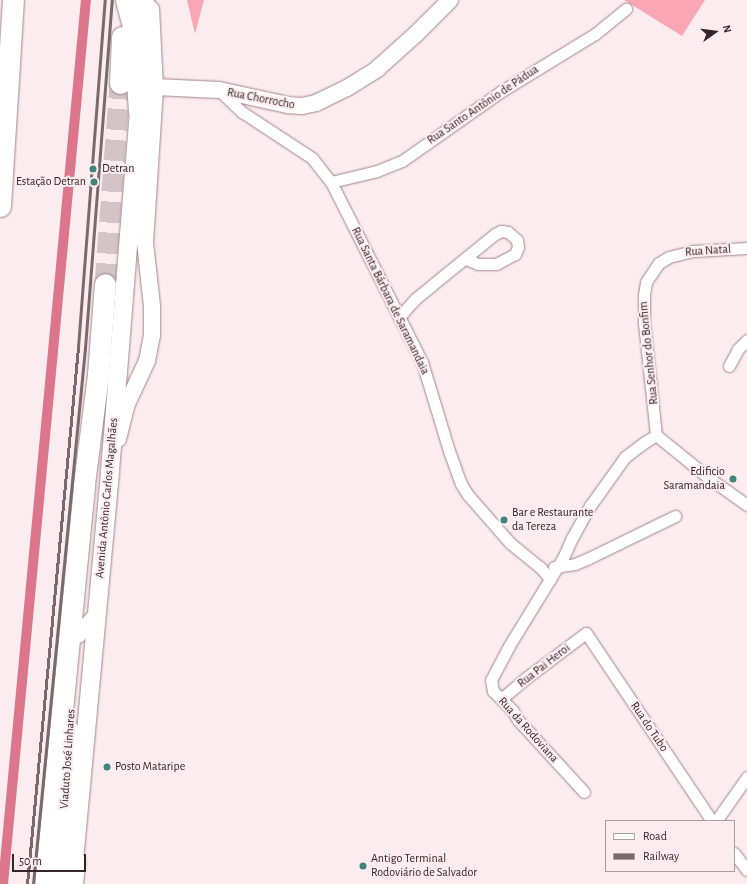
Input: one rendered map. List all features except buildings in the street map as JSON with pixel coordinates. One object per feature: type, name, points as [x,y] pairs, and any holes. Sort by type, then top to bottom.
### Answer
[{"type":"highway","points":[[0,206],[13,0]]},
{"type":"highway","points":[[120,83],[122,50],[121,0]]},
{"type":"highway","points":[[126,0],[133,26],[139,112]]},
{"type":"highway","name":"Avenida Antônio Carlos Magalhães","points":[[45,884],[84,484],[98,374],[105,284]]},
{"type":"highway","name":"Avenida Antônio Carlos Magalhães","points":[[72,884],[74,861]]},
{"type":"main road","name":"Avenida Antônio Carlos Magalhães","points":[[74,861],[110,471],[139,112],[145,0]]},
{"type":"street","points":[[110,471],[126,406],[147,361],[152,335],[152,306],[145,243],[155,87],[150,0]]},
{"type":"street","name":"Rua Chorrocho","points":[[155,87],[219,90],[288,105],[302,106],[316,103],[347,88],[377,69],[416,34],[450,0]]},
{"type":"street","name":"Rua Santo Antônio de Pádua","points":[[331,182],[378,171],[402,161],[500,92],[595,34],[626,9]]},
{"type":"street","name":"Rua Santa Bárbara de Saramandaia","points":[[219,90],[242,112],[312,158],[331,182],[420,356],[429,380],[448,451],[461,484],[468,495],[510,543],[540,567],[550,579]]},
{"type":"street","points":[[399,317],[415,299],[501,231],[508,232],[517,240],[518,247],[515,254],[496,264],[478,264],[466,259]]},
{"type":"street","name":"Rua Natal","points":[[669,257],[693,250],[747,248]]},
{"type":"street","name":"Rua Senhor do Bonfim","points":[[656,435],[644,323],[644,295],[646,282],[651,272],[659,263],[669,257]]},
{"type":"street","points":[[730,366],[738,348],[747,340]]},
{"type":"street","points":[[656,435],[709,478],[747,505]]},
{"type":"street","name":"Rua da Rodoviana","points":[[584,792],[518,720],[513,711],[493,691],[491,680],[508,646],[558,567],[580,522],[615,469],[634,449],[656,435]]},
{"type":"street","points":[[540,567],[558,567],[589,558],[675,516]]},
{"type":"street","name":"Viaduto José Linhares","points":[[60,884],[73,682],[78,635],[73,605]]},
{"type":"street","points":[[78,635],[96,616]]},
{"type":"street","name":"Rua Pai Heroi","points":[[501,699],[526,678],[586,633]]},
{"type":"street","name":"Rua do Tubo","points":[[586,633],[711,820]]},
{"type":"street","points":[[717,820],[747,777]]},
{"type":"street","points":[[735,854],[747,870]]},
{"type":"shaded area","points":[[187,0],[204,0],[195,34]]},
{"type":"shaded area","points":[[624,0],[705,0],[682,36]]},
{"type":"waterway","points":[[3,884],[86,0]]},
{"type":"tunnel","points":[[105,284],[120,83]]},
{"type":"railway","points":[[27,884],[78,347],[105,0]]},
{"type":"railway","points":[[33,884],[85,348],[112,0]]},
{"type":"place","name":"Detran","points":[[93,169]]},
{"type":"place","name":"Estação Detran","points":[[94,182]]},
{"type":"place","name":"Edificio Saramandaia","points":[[733,479]]},
{"type":"place","name":"Bar e Restaurante da Tereza","points":[[504,520]]},
{"type":"place","name":"Posto Mataripe","points":[[107,767]]},
{"type":"place","name":"Antigo Terminal Rodoviário de Salvador","points":[[363,866]]}]
